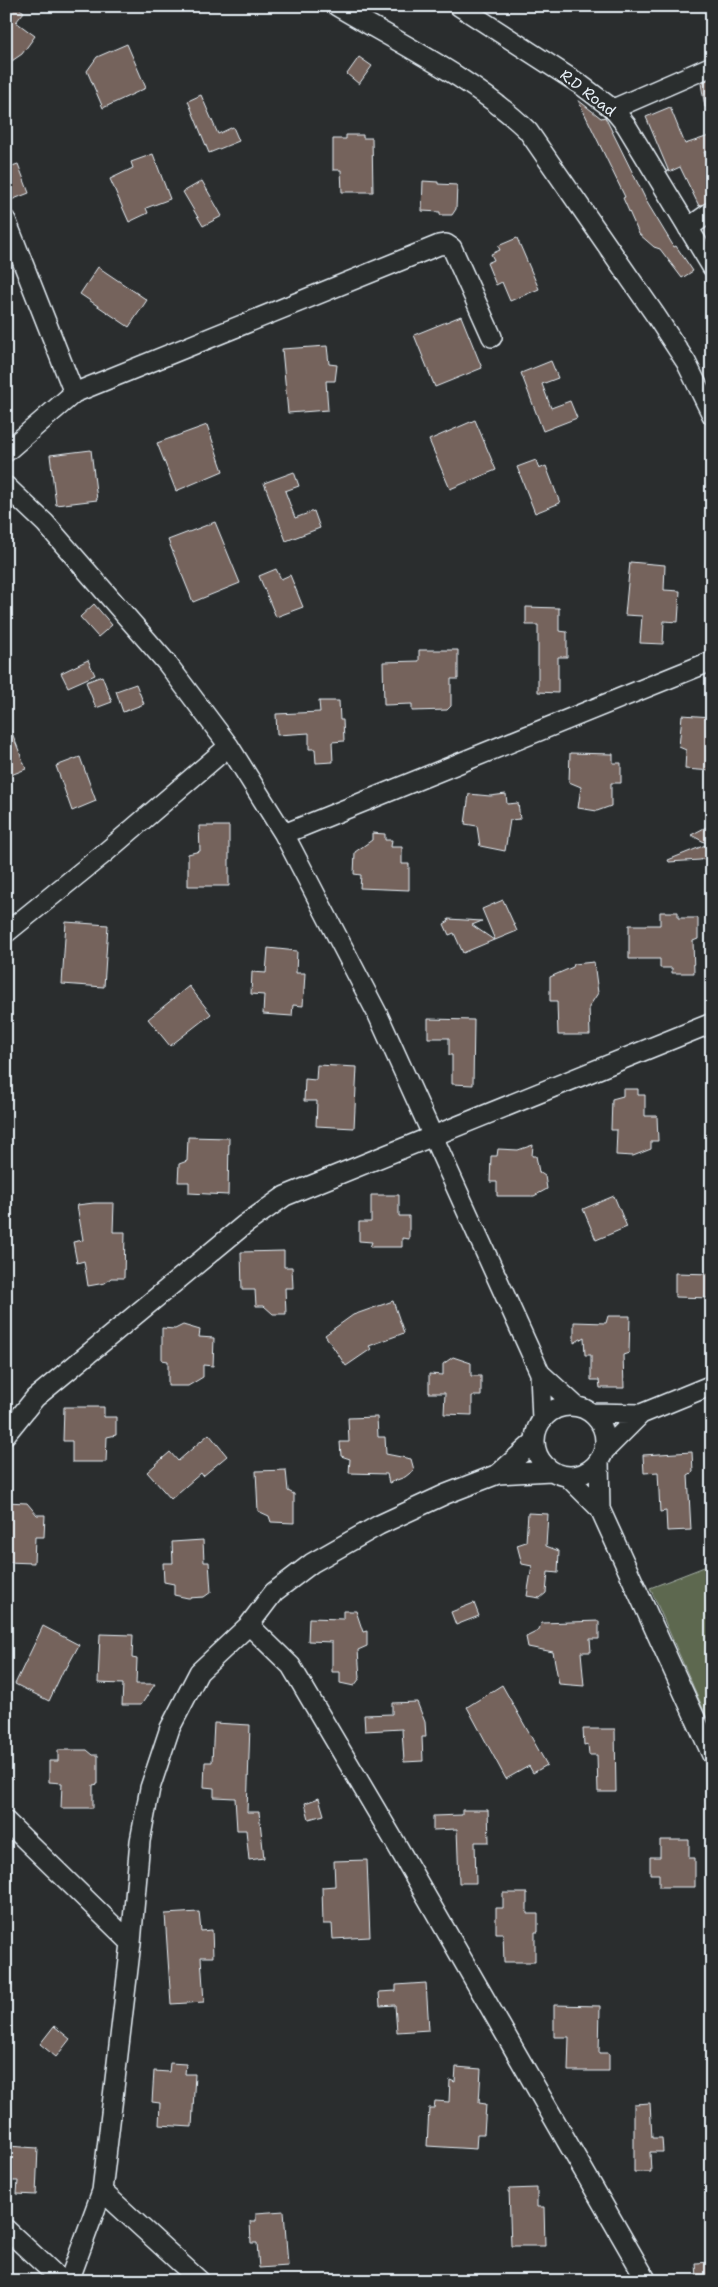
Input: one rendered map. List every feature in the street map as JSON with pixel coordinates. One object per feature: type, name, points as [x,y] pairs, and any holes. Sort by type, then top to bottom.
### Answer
[{"type":"street","points":[[337,6],[434,63],[508,111],[528,131],[686,362],[712,415]]},
{"type":"street","name":"R.D Road","points":[[459,6],[581,84],[613,109],[626,125],[712,267]]},
{"type":"street","points":[[613,109],[712,66]]},
{"type":"street","points":[[688,228],[712,211]]},
{"type":"street","points":[[6,220],[74,393]]},
{"type":"street","points":[[6,452],[74,393],[439,245],[446,244],[452,248],[492,337]]},
{"type":"street","points":[[6,486],[45,524],[166,662],[229,746],[284,834],[378,1015],[540,1373],[542,1420]]},
{"type":"street","points":[[284,834],[712,661]]},
{"type":"street","points":[[6,933],[107,851],[229,746]]},
{"type":"street","points":[[6,1434],[35,1398],[272,1203],[299,1188],[432,1137],[712,1023]]},
{"type":"street","points":[[540,1373],[599,1421],[604,1431],[600,1509]]},
{"type":"street","points":[[498,1474],[584,1473],[641,1414],[712,1385]]},
{"type":"street","points":[[641,1414],[560,1407],[550,1412],[542,1420],[537,1430],[535,1442],[537,1453],[543,1463],[560,1474],[600,1509],[712,1756]]},
{"type":"street","points":[[69,2281],[102,2191],[131,1943],[140,1841],[150,1788],[170,1728],[199,1672],[249,1625],[274,1592],[312,1563],[379,1525],[446,1494],[498,1474],[535,1442]]},
{"type":"street","points":[[249,1625],[290,1666],[395,1842],[647,2281]]},
{"type":"street","points":[[6,1821],[131,1943]]},
{"type":"street","points":[[102,2191],[200,2281]]},
{"type":"street","points":[[6,2229],[62,2281]]},
{"type":"green space","points":[[712,1564],[712,1729],[650,1588]]},
{"type":"building","points":[[6,6],[16,6],[24,12],[16,22],[35,36],[22,54],[6,65]]},
{"type":"building","points":[[127,44],[146,88],[103,108],[87,71],[97,57]]},
{"type":"building","points":[[359,57],[372,66],[359,84],[347,74]]},
{"type":"building","points":[[712,78],[712,107],[705,107],[701,83]]},
{"type":"building","points":[[201,95],[218,134],[233,127],[239,141],[209,153],[188,101]]},
{"type":"building","points":[[578,100],[601,118],[605,117],[648,204],[674,247],[676,246],[693,271],[682,278],[660,249],[654,247],[639,234],[623,198],[625,197]]},
{"type":"building","points":[[670,107],[685,144],[712,135],[712,149],[704,152],[712,167],[712,200],[699,206],[680,167],[669,172],[646,117]]},
{"type":"building","points":[[346,135],[363,135],[363,138],[372,138],[373,192],[342,192],[341,170],[333,170],[333,139],[346,139]]},
{"type":"building","points":[[153,154],[170,199],[146,208],[148,213],[129,222],[110,179],[133,168],[131,162]]},
{"type":"building","points":[[18,164],[29,193],[6,202],[6,168]]},
{"type":"building","points":[[202,181],[222,216],[203,226],[183,192]]},
{"type":"building","points":[[423,181],[457,185],[456,209],[452,215],[440,215],[440,212],[422,211]]},
{"type":"building","points":[[517,238],[539,289],[510,301],[502,282],[496,285],[487,263],[494,260],[491,254],[500,250],[498,246]]},
{"type":"building","points":[[98,267],[147,300],[129,327],[80,294]]},
{"type":"building","points":[[461,316],[482,368],[435,387],[414,335]]},
{"type":"building","points":[[327,346],[329,364],[337,365],[335,381],[326,381],[328,410],[288,413],[282,349]]},
{"type":"building","points":[[551,361],[558,378],[542,384],[551,408],[570,401],[577,418],[543,431],[521,373]]},
{"type":"building","points":[[475,420],[496,470],[450,489],[429,440]]},
{"type":"building","points":[[207,425],[223,471],[176,491],[157,443]]},
{"type":"building","points":[[91,450],[97,500],[56,505],[50,455]]},
{"type":"building","points":[[536,460],[539,469],[546,466],[560,503],[535,513],[517,467]]},
{"type":"building","points":[[294,472],[299,486],[285,491],[295,518],[314,511],[320,528],[286,541],[264,483]]},
{"type":"building","points":[[215,522],[240,583],[193,602],[168,540]]},
{"type":"building","points":[[630,562],[665,565],[664,590],[680,591],[678,622],[664,621],[663,644],[640,643],[642,616],[625,615]]},
{"type":"building","points":[[276,569],[281,579],[290,575],[303,607],[276,617],[259,576]]},
{"type":"building","points":[[94,604],[112,625],[98,637],[80,617]]},
{"type":"building","points":[[526,607],[559,608],[559,631],[567,632],[567,657],[558,657],[558,693],[538,692],[538,625],[526,625]]},
{"type":"building","points":[[419,650],[458,650],[458,679],[451,679],[451,706],[447,710],[412,711],[412,704],[384,705],[383,662],[419,661]]},
{"type":"building","points":[[88,660],[95,675],[68,687],[61,673]]},
{"type":"building","points":[[102,676],[112,702],[96,708],[86,682]]},
{"type":"building","points":[[136,684],[144,704],[123,712],[116,691]]},
{"type":"building","points":[[319,701],[339,701],[340,720],[343,720],[344,741],[332,742],[333,762],[316,763],[315,749],[309,749],[309,733],[277,735],[276,714],[320,712]]},
{"type":"building","points":[[682,715],[712,717],[712,771],[685,769],[686,750],[679,747]]},
{"type":"building","points":[[6,721],[26,769],[6,777]]},
{"type":"building","points":[[570,753],[613,754],[613,763],[621,763],[621,783],[611,783],[611,806],[597,811],[578,808],[581,787],[569,782]]},
{"type":"building","points":[[80,757],[96,801],[72,811],[56,766]]},
{"type":"building","points":[[469,794],[490,796],[506,794],[507,804],[518,803],[520,819],[510,820],[505,851],[480,846],[477,826],[465,824]]},
{"type":"building","points":[[712,824],[712,856],[700,860],[669,862],[668,860],[708,844],[691,835]]},
{"type":"building","points":[[199,826],[229,826],[229,886],[188,886],[188,854],[200,851]]},
{"type":"building","points":[[372,833],[385,834],[385,840],[392,840],[391,847],[402,847],[402,864],[409,864],[409,890],[360,888],[361,875],[354,874],[355,852],[372,840]]},
{"type":"building","points":[[503,900],[517,931],[495,940],[482,909]]},
{"type":"building","points":[[660,912],[678,912],[678,918],[698,918],[698,939],[693,941],[694,973],[672,973],[672,968],[660,968],[660,959],[629,959],[629,925],[660,925]]},
{"type":"building","points":[[448,919],[482,921],[472,925],[494,940],[463,953],[454,933],[449,935],[444,924],[449,921]]},
{"type":"building","points":[[66,922],[108,925],[104,987],[62,984]]},
{"type":"building","points":[[268,948],[297,951],[296,973],[305,973],[303,1006],[293,1005],[292,1016],[263,1014],[264,995],[251,994],[252,972],[266,973]]},
{"type":"building","points":[[594,962],[598,993],[589,1007],[590,1035],[558,1035],[557,1001],[550,1001],[550,977],[573,967],[574,964]]},
{"type":"building","points":[[189,986],[211,1014],[170,1046],[148,1019]]},
{"type":"building","points":[[428,1019],[474,1020],[473,1085],[452,1084],[452,1055],[449,1055],[449,1038],[428,1038]]},
{"type":"building","points":[[317,1065],[357,1067],[354,1128],[316,1126],[317,1101],[304,1101],[305,1079],[316,1080]]},
{"type":"building","points":[[623,1089],[638,1089],[638,1095],[645,1095],[645,1116],[657,1116],[658,1141],[651,1141],[651,1149],[633,1156],[616,1155],[617,1130],[611,1130],[612,1099],[623,1096]]},
{"type":"building","points":[[188,1137],[229,1138],[228,1195],[189,1193],[189,1182],[178,1182],[179,1164],[187,1161]]},
{"type":"building","points":[[533,1145],[532,1156],[536,1156],[539,1172],[545,1176],[547,1189],[534,1196],[497,1196],[497,1182],[490,1182],[491,1156],[497,1156],[498,1149],[518,1150]]},
{"type":"building","points":[[371,1195],[399,1195],[399,1216],[409,1216],[409,1239],[402,1238],[402,1247],[370,1247],[372,1242],[359,1241],[359,1222],[371,1222]]},
{"type":"building","points":[[614,1196],[627,1227],[596,1240],[583,1209]]},
{"type":"building","points":[[114,1203],[113,1232],[125,1232],[124,1278],[111,1278],[105,1283],[88,1286],[84,1261],[77,1263],[73,1242],[83,1240],[77,1205]]},
{"type":"building","points":[[284,1251],[284,1267],[292,1267],[293,1288],[285,1288],[286,1314],[273,1314],[264,1306],[256,1306],[255,1290],[242,1290],[241,1252]]},
{"type":"building","points":[[675,1273],[712,1274],[712,1298],[675,1297]]},
{"type":"building","points":[[393,1301],[404,1333],[369,1346],[371,1349],[346,1366],[325,1335],[353,1315]]},
{"type":"building","points":[[608,1316],[630,1316],[629,1353],[623,1355],[624,1388],[600,1388],[599,1380],[591,1380],[591,1355],[585,1355],[584,1337],[574,1343],[574,1322],[606,1323]]},
{"type":"building","points":[[183,1325],[200,1330],[199,1337],[214,1338],[213,1366],[203,1365],[203,1377],[188,1386],[168,1386],[168,1361],[162,1360],[162,1328],[175,1329]]},
{"type":"building","points":[[453,1357],[471,1363],[471,1376],[481,1376],[481,1396],[472,1396],[472,1415],[444,1414],[445,1393],[429,1393],[429,1374],[443,1375],[443,1364]]},
{"type":"building","points":[[64,1407],[104,1407],[104,1417],[116,1417],[116,1435],[107,1437],[106,1462],[72,1462],[72,1441],[63,1441]]},
{"type":"building","points":[[377,1417],[378,1437],[385,1437],[386,1454],[411,1459],[414,1470],[405,1477],[389,1483],[387,1474],[349,1473],[350,1459],[341,1456],[340,1442],[349,1442],[348,1418]]},
{"type":"building","points":[[209,1434],[227,1456],[203,1476],[201,1473],[171,1499],[147,1472],[170,1452],[178,1461]]},
{"type":"building","points":[[692,1452],[693,1472],[688,1475],[691,1530],[667,1531],[666,1511],[660,1512],[658,1472],[644,1473],[643,1455]]},
{"type":"building","points":[[286,1470],[288,1491],[294,1494],[294,1523],[271,1522],[269,1516],[258,1511],[256,1471]]},
{"type":"building","points":[[6,1502],[27,1503],[37,1515],[45,1515],[44,1537],[35,1537],[34,1563],[6,1562]]},
{"type":"building","points":[[528,1513],[548,1514],[546,1546],[559,1551],[558,1573],[548,1572],[546,1593],[540,1598],[527,1596],[532,1566],[522,1564],[517,1545],[526,1542]]},
{"type":"building","points":[[203,1540],[204,1562],[209,1562],[211,1592],[204,1597],[188,1598],[174,1595],[174,1584],[164,1582],[163,1563],[173,1563],[172,1542]]},
{"type":"building","points":[[474,1603],[479,1616],[456,1625],[451,1612]]},
{"type":"building","points":[[343,1611],[356,1611],[363,1632],[367,1631],[367,1646],[358,1650],[360,1678],[354,1686],[340,1683],[340,1672],[332,1672],[332,1642],[308,1641],[309,1618],[343,1619]]},
{"type":"building","points":[[599,1621],[599,1639],[590,1639],[591,1652],[581,1652],[584,1686],[559,1684],[553,1652],[528,1647],[526,1637],[538,1631],[542,1623]]},
{"type":"building","points":[[43,1626],[79,1645],[66,1669],[64,1669],[49,1701],[15,1684]]},
{"type":"building","points":[[100,1634],[133,1635],[132,1658],[137,1659],[136,1684],[155,1684],[141,1705],[122,1705],[123,1684],[98,1683]]},
{"type":"building","points":[[502,1685],[547,1765],[533,1773],[529,1766],[506,1779],[467,1707]]},
{"type":"building","points":[[417,1702],[425,1722],[426,1737],[422,1737],[423,1761],[404,1762],[402,1729],[365,1731],[364,1715],[392,1714],[392,1703]]},
{"type":"building","points":[[214,1723],[250,1725],[247,1812],[259,1812],[264,1858],[249,1860],[246,1830],[237,1830],[235,1798],[214,1797],[214,1788],[204,1787],[205,1762],[212,1762]]},
{"type":"building","points":[[583,1729],[615,1729],[616,1792],[598,1792],[597,1755],[589,1755],[588,1744],[584,1745]]},
{"type":"building","points":[[58,1750],[87,1750],[93,1755],[98,1755],[98,1784],[93,1785],[93,1808],[61,1808],[62,1783],[49,1782],[49,1761],[58,1761]]},
{"type":"building","points":[[319,1798],[324,1815],[309,1819],[305,1803]]},
{"type":"building","points":[[462,1810],[488,1810],[489,1842],[475,1842],[476,1883],[459,1883],[457,1829],[433,1830],[433,1816],[462,1815]]},
{"type":"building","points":[[660,1840],[689,1840],[689,1858],[695,1858],[695,1887],[659,1887],[659,1874],[650,1874],[650,1857],[660,1857]]},
{"type":"building","points":[[367,1860],[370,1937],[333,1939],[332,1924],[323,1924],[322,1887],[335,1886],[334,1861]]},
{"type":"building","points":[[503,1893],[527,1893],[527,1914],[538,1914],[538,1932],[535,1932],[535,1962],[504,1962],[503,1933],[496,1933],[496,1908],[503,1908]]},
{"type":"building","points":[[199,1912],[201,1931],[212,1930],[213,1957],[201,1957],[204,2002],[171,2004],[165,1914]]},
{"type":"building","points":[[426,1983],[429,2030],[397,2032],[395,2005],[380,2006],[379,1992],[396,1991],[396,1985]]},
{"type":"building","points":[[554,2005],[600,2006],[599,2053],[609,2053],[609,2071],[568,2071],[569,2037],[554,2037]]},
{"type":"building","points":[[54,2026],[70,2039],[56,2057],[40,2044]]},
{"type":"building","points":[[170,2063],[186,2064],[185,2074],[195,2074],[192,2127],[159,2125],[160,2103],[152,2102],[154,2071],[169,2072]]},
{"type":"building","points":[[456,2067],[481,2069],[479,2103],[486,2104],[484,2134],[477,2134],[476,2149],[427,2146],[429,2108],[434,2108],[435,2101],[449,2102],[450,2080],[455,2082]]},
{"type":"building","points":[[650,2103],[652,2138],[662,2138],[663,2152],[650,2152],[651,2172],[634,2172],[634,2104]]},
{"type":"building","points":[[6,2146],[38,2148],[36,2195],[17,2194],[18,2181],[9,2181],[10,2165],[6,2165]]},
{"type":"building","points":[[537,2188],[537,2207],[544,2207],[545,2246],[511,2246],[509,2189]]},
{"type":"building","points":[[284,2211],[288,2266],[259,2268],[257,2243],[251,2243],[250,2221],[256,2221],[256,2213]]},
{"type":"building","points":[[712,2262],[712,2279],[697,2279],[696,2263]]}]
